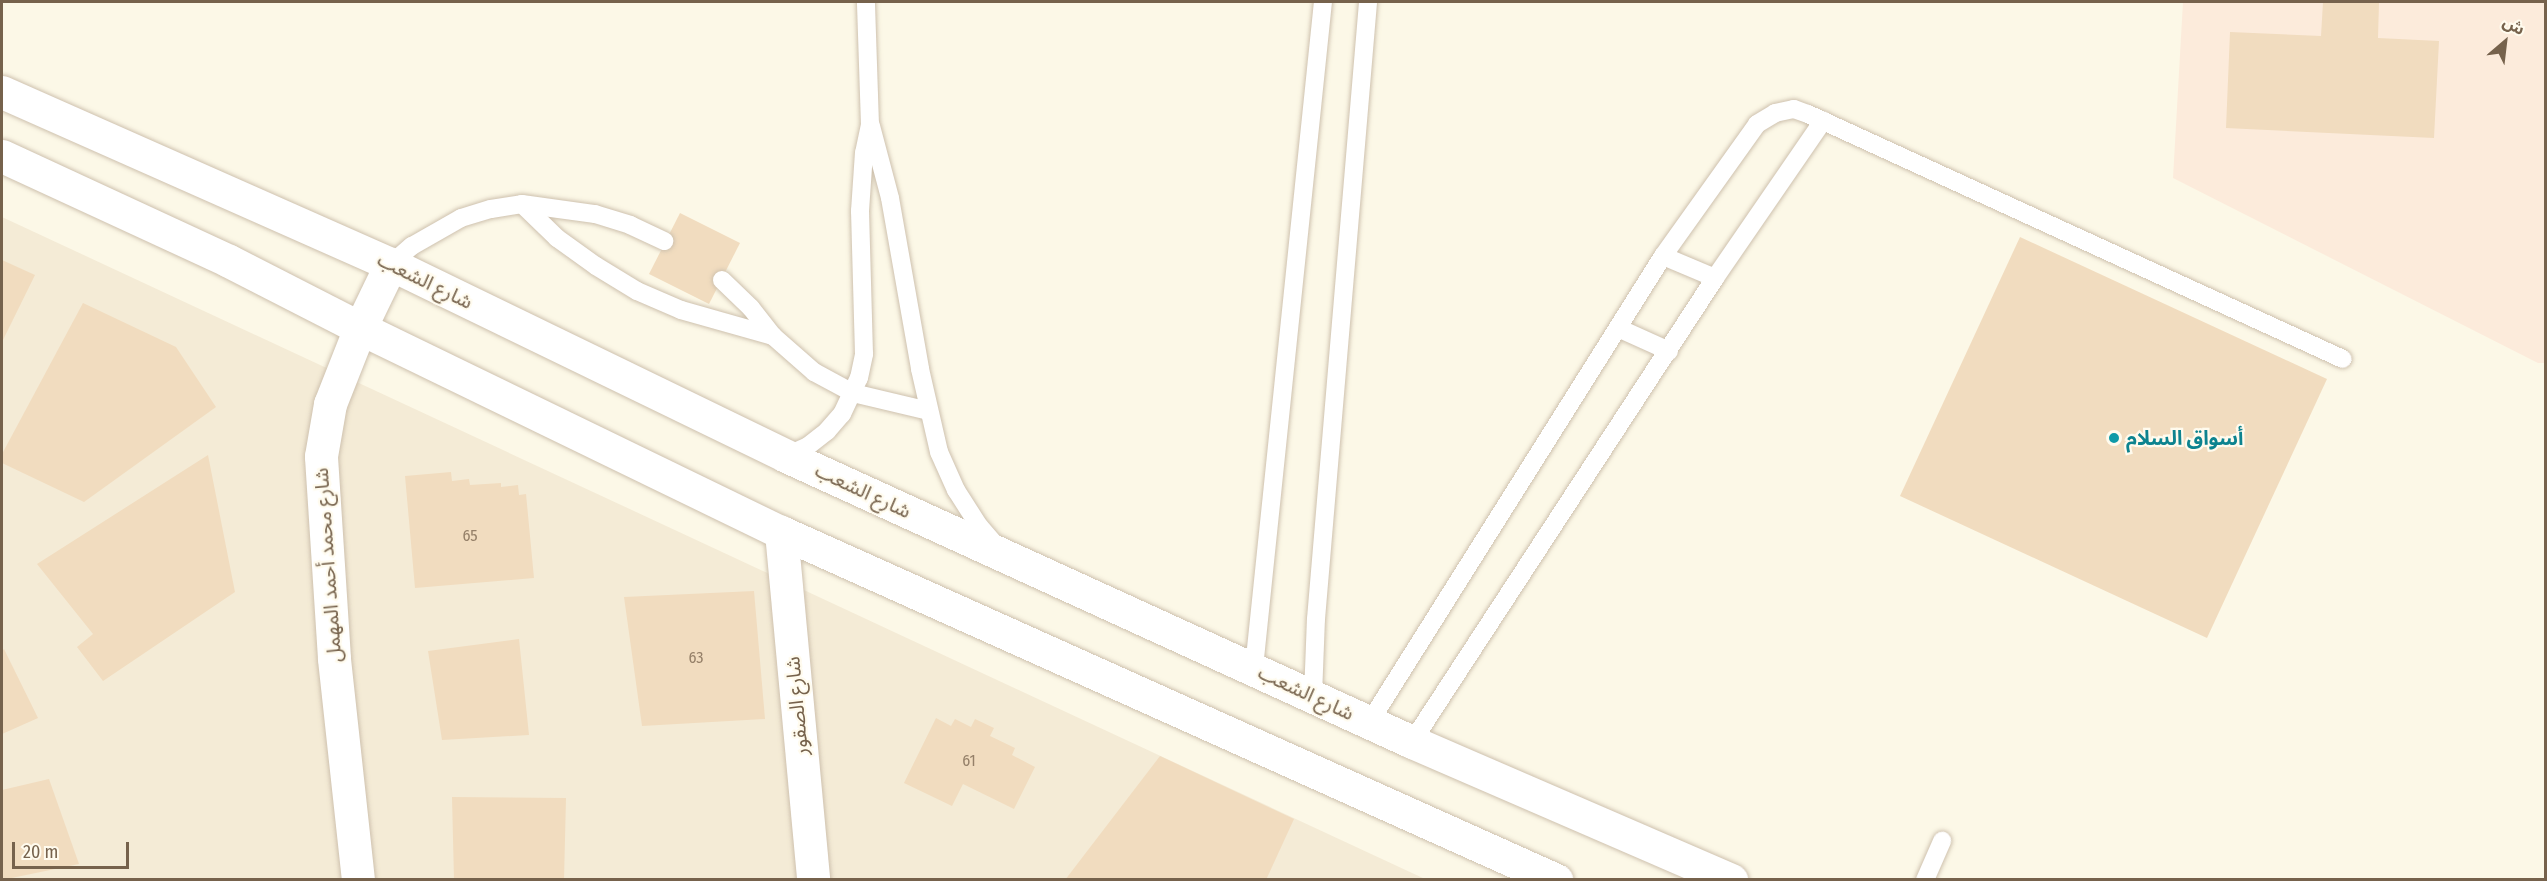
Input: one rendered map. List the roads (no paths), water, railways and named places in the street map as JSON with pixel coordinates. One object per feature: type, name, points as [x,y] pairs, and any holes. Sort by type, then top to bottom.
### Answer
[{"type":"street","name":"شارع الشعب","points":[[2,92],[391,264],[786,456],[1254,668],[1369,723],[1731,879]]},
{"type":"street","points":[[2,156],[229,261],[360,328],[781,532],[1556,879]]},
{"type":"street","name":"شارع محمد أحمد المهمل","points":[[358,879],[334,658],[321,456],[330,404],[360,328],[391,264]]},
{"type":"street","name":"شارع الصقور","points":[[781,532],[813,879]]},
{"type":"lane","points":[[866,2],[870,125],[890,198],[929,411],[939,452],[956,490],[979,526],[1007,558]]},
{"type":"lane","points":[[1254,668],[1323,2]]},
{"type":"lane","points":[[1313,696],[1316,619],[1368,2]]},
{"type":"lane","points":[[1369,723],[1663,256],[1757,124],[1775,113],[1794,110],[1822,121],[2343,359]]},
{"type":"lane","points":[[1412,742],[1716,278],[1822,121]]},
{"type":"lane","points":[[786,456],[808,446],[827,431],[842,414],[853,393],[864,354],[860,211],[864,153],[870,125]]},
{"type":"lane","points":[[522,204],[557,238],[596,266],[637,291],[681,310],[773,336]]},
{"type":"lane","points":[[391,264],[412,246],[461,218],[491,209],[522,204],[596,214],[630,225],[665,241]]},
{"type":"lane","points":[[1663,256],[1716,278]]},
{"type":"lane","points":[[722,280],[751,308],[773,336],[814,372],[853,393],[929,411]]},
{"type":"lane","points":[[1618,328],[1669,351]]},
{"type":"lane","points":[[1925,879],[1942,842]]},
{"type":"place","name":"أسواق السلام","points":[[2114,438]]}]
